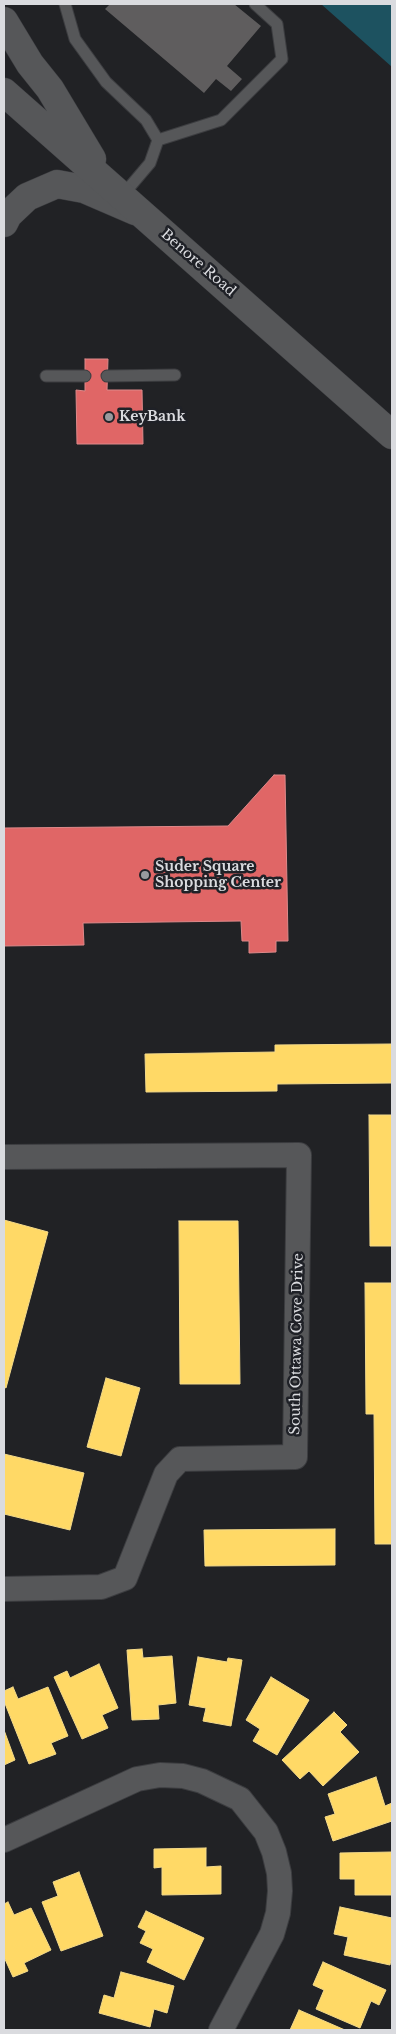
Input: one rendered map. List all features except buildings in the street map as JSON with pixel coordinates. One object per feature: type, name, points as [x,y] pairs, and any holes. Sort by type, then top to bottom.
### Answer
[{"type":"main road","points":[[4,21],[30,64],[50,89],[114,189]]},
{"type":"main road","name":"Benore Road","points":[[4,92],[392,434]]},
{"type":"main road","points":[[4,223],[8,216],[27,197],[57,184],[84,189],[142,214]]},
{"type":"street","name":"South Ottawa Cove Drive","points":[[4,1157],[299,1155],[295,1457],[180,1459],[166,1474],[162,1482],[125,1578],[101,1587],[4,1589]]},
{"type":"street","points":[[4,1840],[137,1779],[160,1775],[183,1776],[202,1781],[240,1799],[266,1832],[274,1852],[279,1873],[278,1912],[272,1934],[221,2030]]},
{"type":"lane","points":[[65,4],[75,39],[106,82],[146,120],[158,140]]},
{"type":"lane","points":[[158,140],[221,120],[282,59],[277,24],[255,4]]},
{"type":"lane","points":[[114,189],[150,163],[158,140]]},
{"type":"lane","points":[[107,376],[175,375]]},
{"type":"lane","points":[[46,376],[85,376]]},
{"type":"water","points":[[321,4],[392,4],[392,67]]},
{"type":"place","name":"KeyBank","points":[[109,417]]},
{"type":"place","name":"Suder Square Shopping Center","points":[[145,875]]}]
